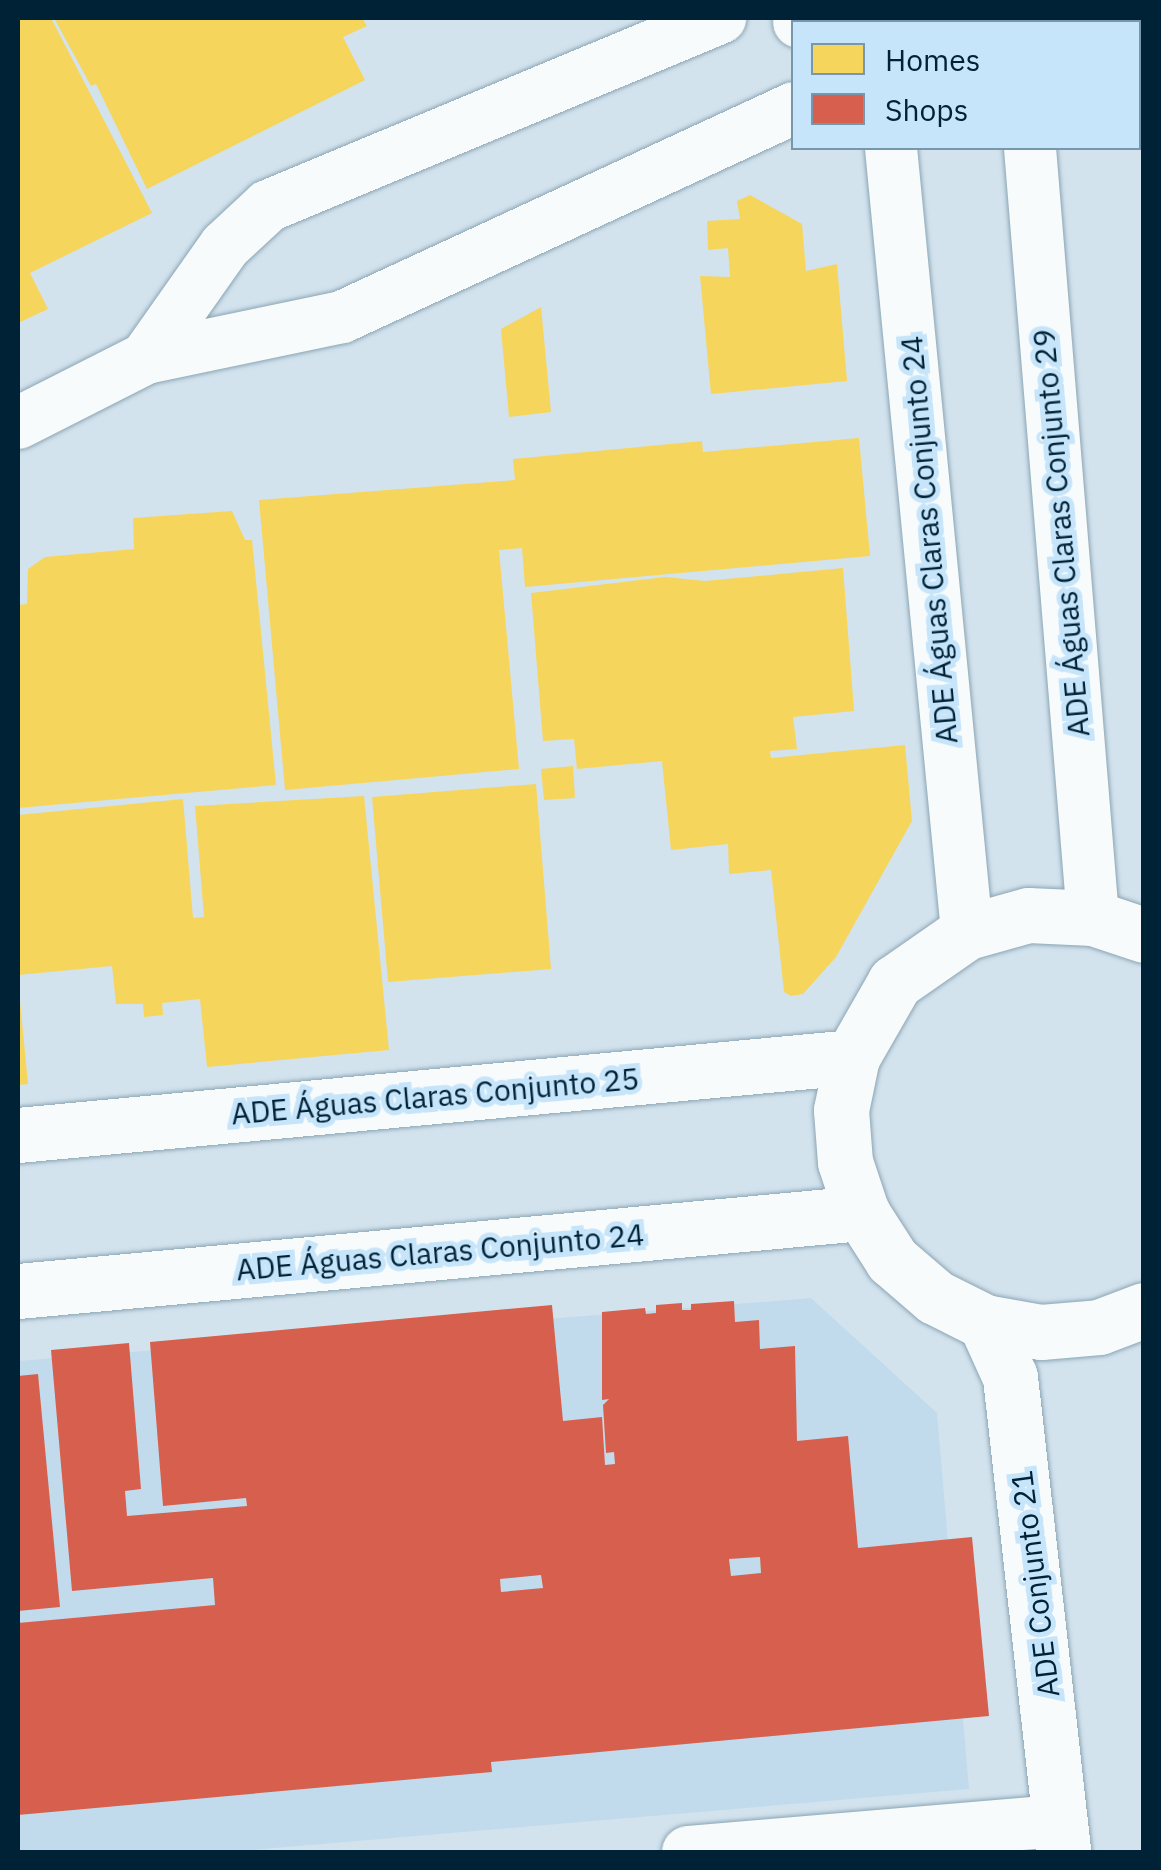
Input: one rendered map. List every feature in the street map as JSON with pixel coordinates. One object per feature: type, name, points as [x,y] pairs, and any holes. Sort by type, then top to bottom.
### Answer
[{"type":"street","points":[[146,358],[225,246],[268,206],[720,18]]},
{"type":"street","points":[[18,423],[146,358],[342,317],[791,109]]},
{"type":"street","name":"ADE Águas Claras Conjunto 24","points":[[891,150],[966,932]]},
{"type":"street","name":"ADE Águas Claras Conjunto 29","points":[[1030,150],[1093,918]]},
{"type":"street","points":[[1144,936],[1093,918],[1028,915],[966,932],[895,982],[852,1057],[842,1110],[845,1162],[862,1213],[892,1260],[935,1297],[985,1322],[1041,1332],[1098,1327],[1144,1310]]},
{"type":"street","name":"ADE Águas Claras Conjunto 25","points":[[18,1135],[852,1057]]},
{"type":"street","name":"ADE Águas Claras Conjunto 24","points":[[18,1291],[862,1213]]},
{"type":"street","name":"ADE Conjunto 21","points":[[985,1322],[1010,1378],[1062,1837]]},
{"type":"street","points":[[688,1852],[1062,1837]]},
{"type":"shaded area","points":[[811,1298],[937,1413],[969,1789],[229,1852],[18,1852],[18,1361]]},
{"type":"building: Homes","points":[[18,18],[51,18],[152,213],[30,273],[48,309],[18,323]]},
{"type":"building: Homes","points":[[54,18],[362,18],[367,26],[343,37],[365,80],[147,189],[96,84],[91,86]]},
{"type":"building: Homes","points":[[750,195],[802,224],[806,271],[837,264],[847,381],[711,394],[700,276],[730,277],[728,248],[708,250],[707,221],[740,219],[737,201]]},
{"type":"building: Homes","points":[[541,307],[551,412],[509,417],[501,329]]},
{"type":"building: Homes","points":[[859,438],[870,556],[525,587],[522,548],[499,550],[519,769],[285,790],[259,500],[515,480],[513,459],[702,441],[703,452]]},
{"type":"building: Homes","points":[[232,511],[245,540],[252,540],[276,785],[18,808],[18,605],[27,604],[28,569],[45,557],[134,549],[133,518]]},
{"type":"building: Homes","points":[[843,568],[854,711],[793,717],[797,749],[770,751],[771,758],[905,745],[912,821],[836,957],[803,994],[791,996],[784,992],[771,870],[729,874],[728,844],[671,850],[662,761],[577,769],[574,739],[543,741],[531,593],[665,577],[705,581]]},
{"type":"building: Homes","points":[[573,766],[575,798],[544,800],[541,769]]},
{"type":"building: Homes","points":[[536,784],[551,969],[388,982],[372,797]]},
{"type":"building: Homes","points":[[364,796],[389,1050],[207,1067],[200,999],[162,1003],[163,1015],[144,1017],[143,1004],[116,1004],[112,966],[18,975],[18,815],[183,799],[193,918],[204,917],[195,806]]},
{"type":"building: Homes","points":[[18,1002],[28,1084],[18,1085]]},
{"type":"building: Shops","points":[[734,1301],[735,1322],[759,1320],[760,1349],[795,1346],[797,1441],[848,1436],[858,1548],[972,1537],[989,1716],[491,1762],[492,1772],[18,1815],[18,1623],[215,1605],[213,1578],[72,1591],[51,1350],[129,1343],[141,1489],[125,1491],[127,1516],[247,1506],[246,1498],[163,1506],[150,1342],[552,1305],[563,1421],[602,1417],[605,1465],[615,1464],[614,1452],[606,1453],[603,1405],[609,1399],[602,1400],[602,1312],[645,1308],[646,1314],[656,1313],[656,1305],[682,1303],[682,1310],[691,1310],[691,1304]],"holes":[[[760,1557],[761,1573],[731,1576],[729,1559]],[[541,1575],[543,1588],[501,1592],[500,1579]]]},
{"type":"building: Shops","points":[[38,1374],[60,1607],[18,1611],[18,1376]]}]
